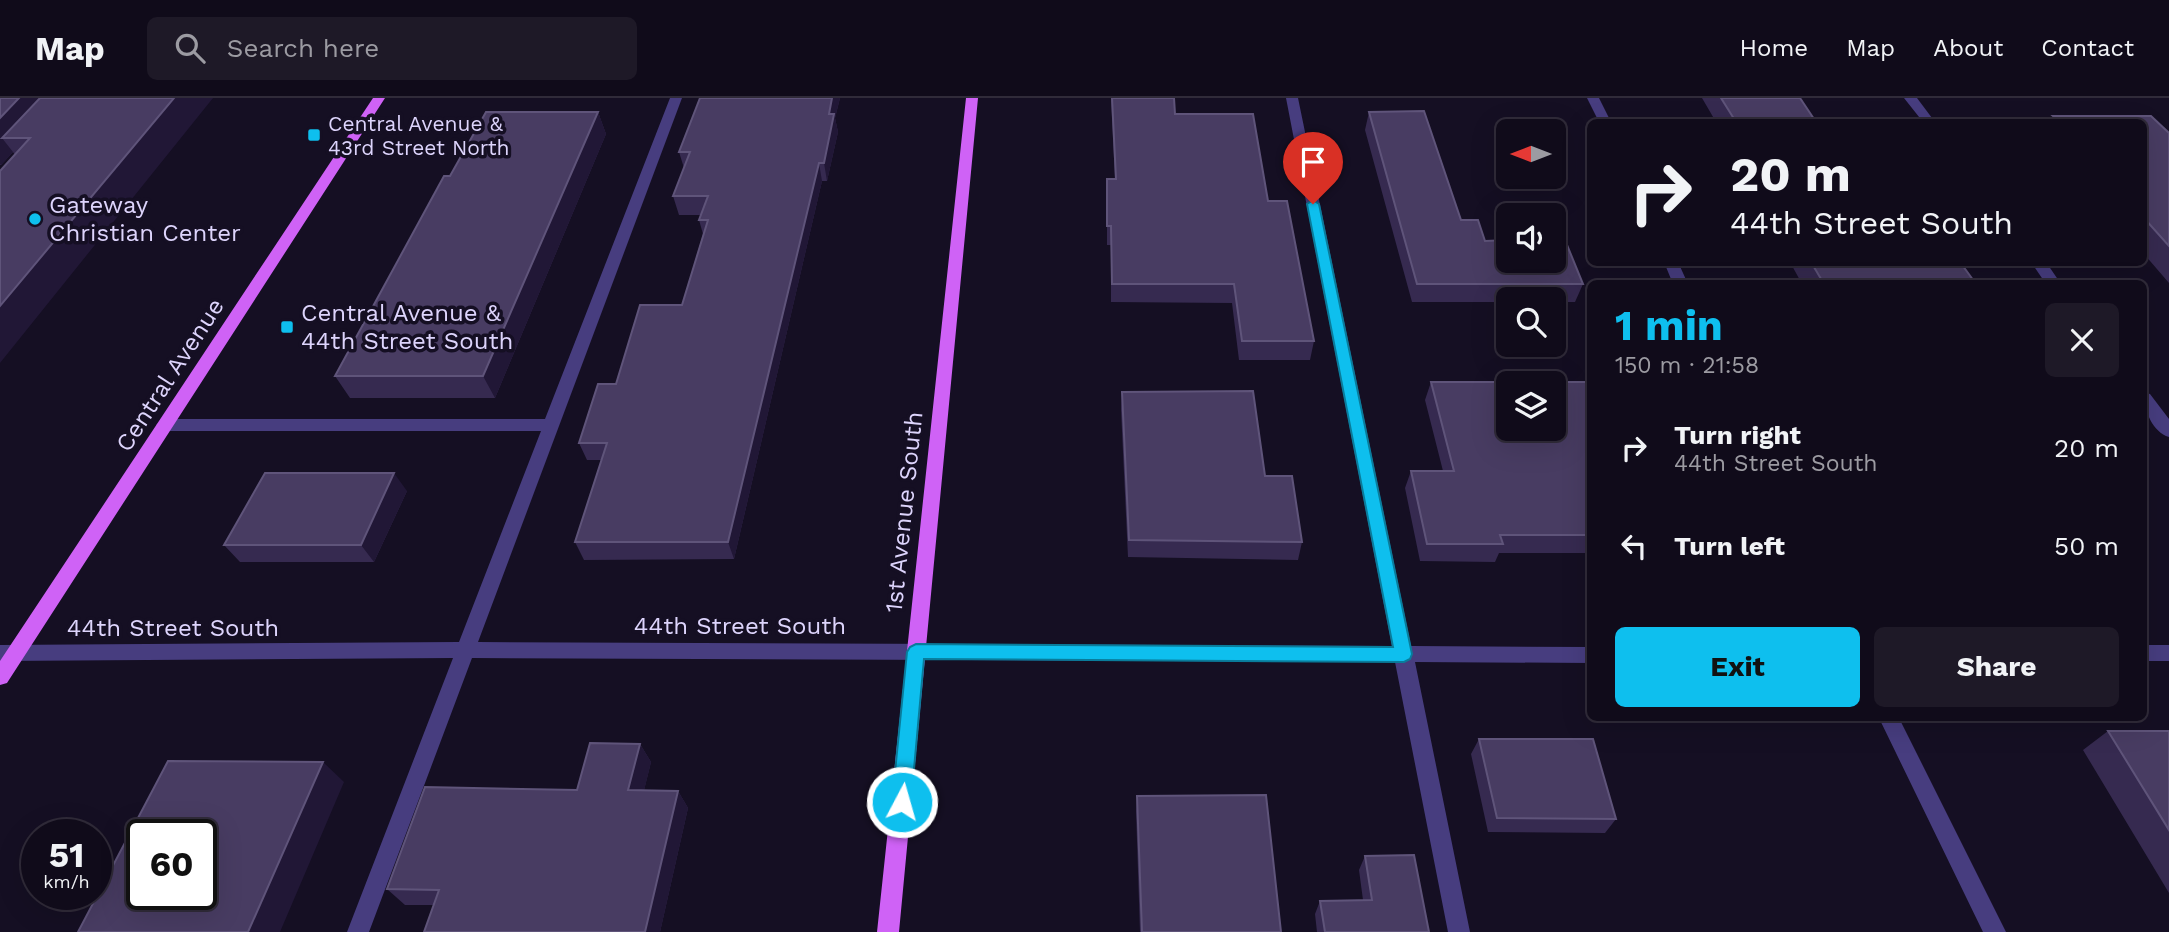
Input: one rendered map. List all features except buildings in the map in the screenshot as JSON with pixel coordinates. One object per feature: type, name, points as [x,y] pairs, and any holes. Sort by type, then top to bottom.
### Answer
[{"type":"main road","name":"Central Avenue","points":[[0,677],[8,653],[164,425],[379,98]]},
{"type":"main road","name":"1st Avenue South","points":[[888,932],[972,98]]},
{"type":"street","points":[[358,932],[676,98]]},
{"type":"street","points":[[1292,98],[1460,932]]},
{"type":"street","points":[[1593,98],[1604,119]]},
{"type":"street","points":[[1910,98],[1927,119]]},
{"type":"street","points":[[2147,402],[2169,430]]},
{"type":"street","points":[[164,425],[551,425]]},
{"type":"street","name":"44th Street South","points":[[8,653],[466,650],[1587,655]]},
{"type":"street","points":[[2147,653],[2169,653]]},
{"type":"street","points":[[1890,721],[1995,932]]},
{"type":"place","name":"Central Avenue & 43rd Street North","points":[[314,135]]},
{"type":"place","name":"Gateway Christian Center","points":[[35,219]]},
{"type":"place","name":"Central Avenue & 44th Street South","points":[[287,327]]},
{"type":"route","points":[[902,802],[916,652],[1404,654],[1313,204]]}]
